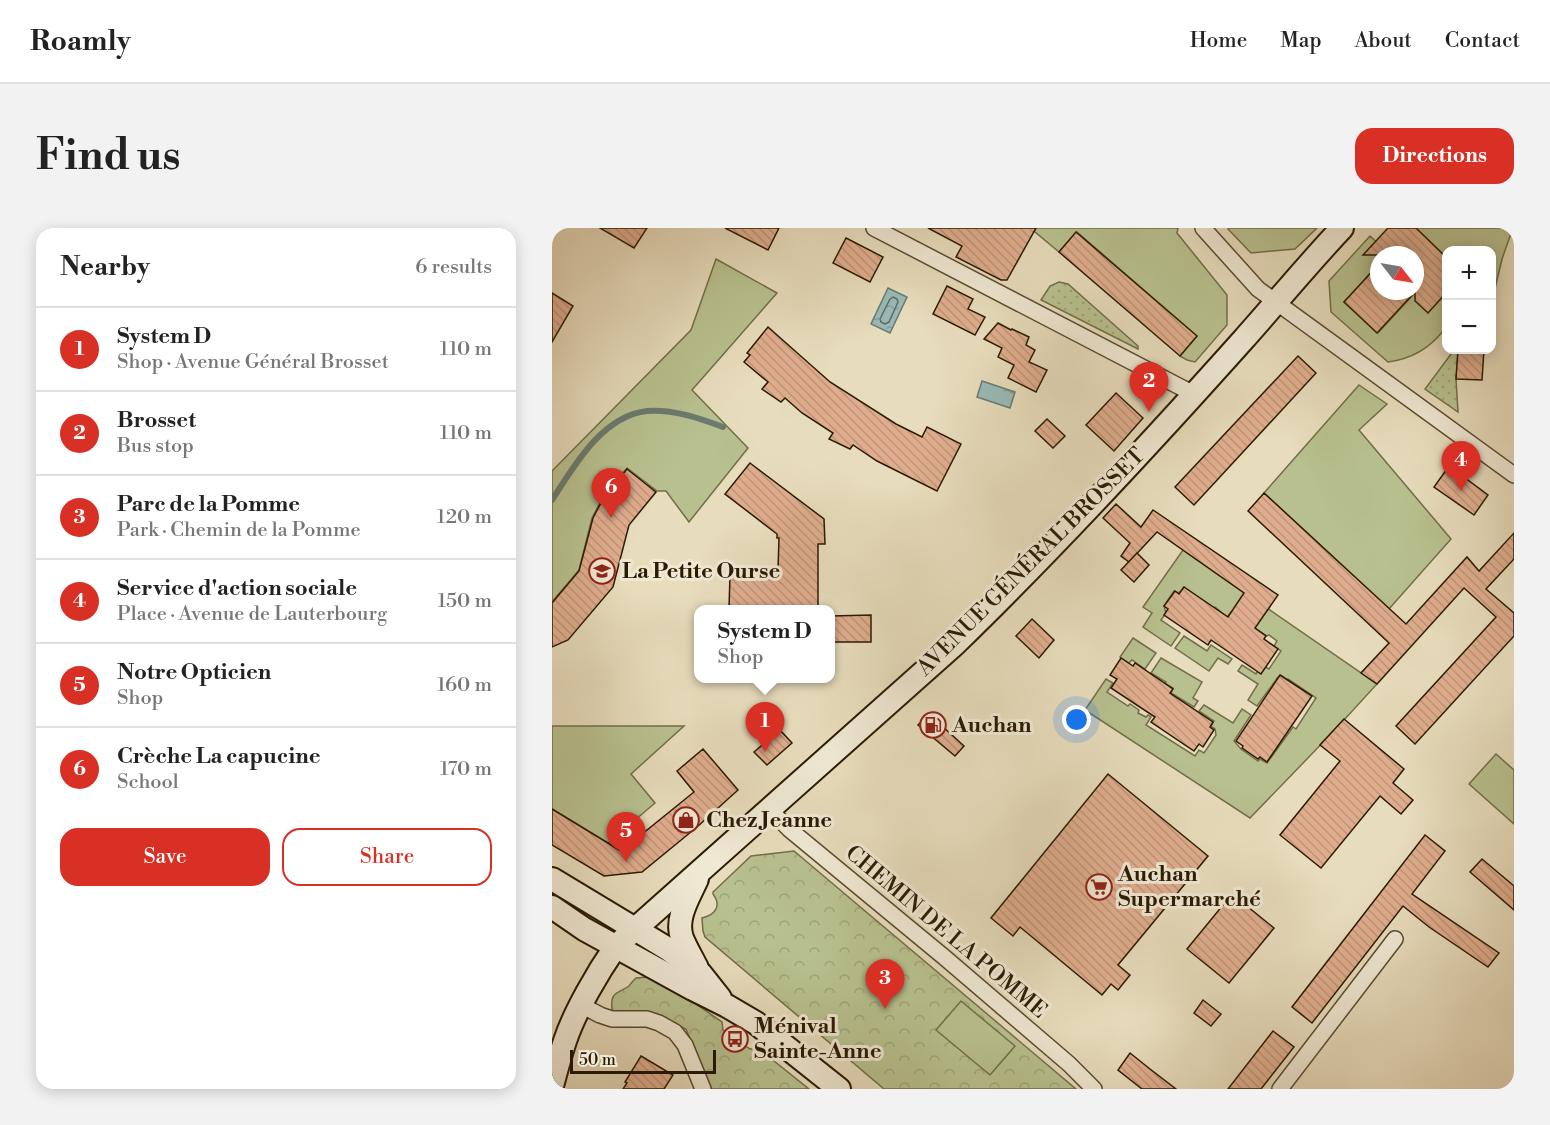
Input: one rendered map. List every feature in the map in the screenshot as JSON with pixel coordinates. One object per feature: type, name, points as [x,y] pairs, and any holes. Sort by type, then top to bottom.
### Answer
[{"type":"main road","name":"AVENUE GÉNÉRAL BROSSET","points":[[552,1086],[565,1041],[581,1005],[605,961],[616,946],[963,637],[1035,564],[1193,394],[1342,228]]},
{"type":"main road","points":[[700,872],[682,913],[680,931],[701,974],[727,1006]]},
{"type":"main road","points":[[552,879],[635,928],[701,974]]},
{"type":"main road","points":[[552,907],[584,929],[756,1023],[839,1089]]},
{"type":"street","points":[[874,228],[1193,394]]},
{"type":"street","points":[[1203,228],[1258,289],[1514,475]]},
{"type":"street","name":"CHEMIN DE LA POMME","points":[[769,809],[789,829],[1069,1064],[1092,1087]]},
{"type":"street","points":[[1280,1089],[1395,939]]},
{"type":"street","points":[[581,1005],[612,1019],[647,1019],[675,1032],[685,1045],[703,1089]]},
{"type":"green space","points":[[1036,228],[1178,228],[1177,233],[1227,295],[1227,325],[1195,362],[1187,360],[1180,356],[1197,336],[1077,232],[1059,252],[1034,231]]},
{"type":"green space","points":[[1229,228],[1317,228],[1295,249],[1251,253]]},
{"type":"green space","points":[[1392,228],[1513,228],[1496,284],[1496,246],[1442,246],[1442,275],[1424,258],[1424,246],[1411,246]]},
{"type":"green space","points":[[1370,236],[1381,246],[1370,246],[1370,274],[1344,302],[1378,333],[1408,300],[1424,300],[1424,285],[1440,300],[1442,298],[1442,332],[1432,343],[1412,356],[1388,362],[1331,312],[1329,281]]},
{"type":"green space","points":[[716,259],[777,293],[692,390],[748,448],[689,522],[666,491],[657,491],[627,468],[603,497],[592,518],[579,570],[552,602],[552,471],[691,330]]},
{"type":"green space","points":[[1059,282],[1068,284],[1138,346],[1138,349],[1041,300],[1050,286]]},
{"type":"green space","points":[[1451,354],[1458,354],[1456,379],[1458,412],[1425,389]]},
{"type":"green space","points":[[1359,385],[1387,404],[1359,430],[1451,539],[1389,609],[1264,493]]},
{"type":"green space","points":[[1183,550],[1377,684],[1250,818],[1085,710],[1106,679],[1113,683],[1107,692],[1128,706],[1130,704],[1139,710],[1138,713],[1151,717],[1146,725],[1195,756],[1199,750],[1204,753],[1216,735],[1215,729],[1211,726],[1214,721],[1199,711],[1204,705],[1233,723],[1242,709],[1251,715],[1234,741],[1258,761],[1260,759],[1267,763],[1293,727],[1296,729],[1316,698],[1288,679],[1286,681],[1278,677],[1257,706],[1248,700],[1258,684],[1238,671],[1242,665],[1256,674],[1262,665],[1269,669],[1281,651],[1274,646],[1277,641],[1231,612],[1227,617],[1215,607],[1213,609],[1184,587],[1179,593],[1174,591],[1164,606],[1166,613],[1161,620],[1180,633],[1171,646],[1143,627],[1152,613],[1143,607]]},
{"type":"green space","points":[[1184,636],[1207,651],[1211,645],[1232,659],[1228,664],[1218,658],[1209,671],[1175,648]]},
{"type":"green space","points":[[1133,638],[1156,653],[1145,669],[1132,660],[1129,663],[1120,657]]},
{"type":"green space","points":[[1161,658],[1202,682],[1193,698],[1198,701],[1194,707],[1171,693],[1173,688],[1166,684],[1164,686],[1166,682],[1151,673]]},
{"type":"green space","points":[[552,726],[684,726],[631,774],[655,803],[608,843],[552,809]]},
{"type":"green space","points":[[1496,754],[1514,770],[1514,824],[1469,784]]},
{"type":"green space","points":[[794,851],[1076,1089],[884,1089],[705,937],[702,918],[714,912],[717,906],[713,892],[751,856]]},
{"type":"green space","points":[[648,977],[661,980],[722,1022],[723,1030],[750,1049],[759,1049],[809,1089],[711,1089],[686,1029],[651,1013],[614,1012],[612,1009],[612,999],[615,994],[629,986],[636,978]]},
{"type":"green space","points":[[961,1001],[1015,1046],[990,1075],[936,1030]]},
{"type":"water","points":[[888,288],[907,297],[890,333],[871,324]]},
{"type":"water","points":[[982,381],[1015,392],[1010,408],[977,397]]},
{"type":"building","points":[[600,228],[647,228],[634,248]]},
{"type":"building","points":[[725,228],[779,228],[768,250]]},
{"type":"building","points":[[928,228],[1036,228],[1007,280],[1001,280],[956,257],[962,246]]},
{"type":"building","points":[[1388,228],[1416,228],[1442,253],[1442,297],[1428,313],[1415,301],[1424,300],[1424,246],[1371,246]]},
{"type":"building","points":[[1076,232],[1197,336],[1180,356],[1059,252]]},
{"type":"building","points":[[846,238],[883,257],[870,282],[833,263]]},
{"type":"building","points":[[1370,247],[1370,255],[1363,255]]},
{"type":"building","points":[[1370,274],[1370,300],[1408,300],[1377,333],[1344,302]]},
{"type":"building","points":[[947,286],[973,299],[968,309],[985,317],[975,335],[933,314]]},
{"type":"building","points":[[552,293],[573,306],[552,342]]},
{"type":"building","points":[[998,323],[1029,337],[1026,345],[1035,350],[1029,362],[1047,370],[1036,392],[1008,378],[1014,365],[998,357],[1002,348],[984,339]]},
{"type":"building","points":[[768,327],[830,382],[896,424],[922,437],[927,427],[961,444],[937,491],[877,461],[853,445],[850,449],[829,439],[833,433],[802,413],[785,398],[781,402],[762,389],[768,382],[744,362],[750,355],[747,353]]},
{"type":"building","points":[[1458,354],[1484,354],[1482,380],[1456,379]]},
{"type":"building","points":[[1298,356],[1316,373],[1194,505],[1175,487]]},
{"type":"building","points":[[1116,393],[1143,418],[1114,451],[1086,425]]},
{"type":"building","points":[[1047,419],[1065,436],[1053,448],[1035,431]]},
{"type":"building","points":[[750,463],[824,519],[825,544],[818,544],[818,605],[729,605],[730,575],[773,576],[773,570],[778,570],[779,538],[777,534],[725,494]]},
{"type":"building","points":[[1449,466],[1488,495],[1474,515],[1434,487]]},
{"type":"building","points":[[627,469],[656,492],[629,525],[613,587],[568,640],[552,647],[552,603],[579,571],[593,518],[604,497]]},
{"type":"building","points":[[1264,493],[1406,624],[1467,557],[1479,571],[1514,533],[1514,559],[1486,589],[1514,613],[1514,636],[1415,744],[1396,726],[1496,617],[1464,588],[1377,684],[1361,673],[1389,643],[1248,511]]},
{"type":"building","points":[[1116,504],[1141,527],[1153,510],[1278,595],[1255,628],[1266,636],[1264,639],[1278,649],[1261,674],[1211,640],[1208,645],[1164,615],[1168,609],[1164,606],[1175,591],[1179,594],[1184,587],[1228,617],[1244,593],[1157,532],[1129,562],[1121,556],[1130,543],[1103,518]]},
{"type":"building","points":[[1137,553],[1149,565],[1134,582],[1121,570]]},
{"type":"building","points":[[871,615],[871,642],[835,642],[835,616]]},
{"type":"building","points":[[1032,619],[1054,640],[1039,658],[1016,636]]},
{"type":"building","points":[[1121,658],[1133,666],[1135,663],[1173,689],[1170,693],[1213,722],[1210,727],[1214,730],[1203,747],[1199,744],[1194,751],[1151,722],[1155,717],[1111,688],[1117,679],[1110,675]]},
{"type":"building","points":[[1280,675],[1312,696],[1267,762],[1260,757],[1258,759],[1236,741]]},
{"type":"building","points":[[929,714],[964,746],[955,756],[918,725]]},
{"type":"building","points":[[1344,719],[1404,769],[1393,783],[1413,800],[1401,814],[1380,796],[1321,868],[1280,835],[1340,761],[1320,745]]},
{"type":"building","points":[[780,730],[792,743],[767,765],[754,752]]},
{"type":"building","points":[[703,749],[738,790],[642,872],[604,876],[552,845],[552,809],[621,851],[694,792],[677,771]]},
{"type":"building","name":"Auchan Supermarché","points":[[1108,774],[1208,856],[1118,965],[1130,975],[1118,990],[1111,984],[1102,995],[1020,927],[1013,936],[991,918]]},
{"type":"building","points":[[1425,835],[1445,851],[1412,894],[1499,953],[1488,967],[1429,927],[1403,906],[1312,1023],[1292,1007]]},
{"type":"building","points":[[1482,859],[1514,886],[1514,910],[1470,872]]},
{"type":"building","points":[[1232,894],[1274,928],[1229,983],[1187,949]]},
{"type":"building","points":[[1203,1000],[1221,1014],[1211,1026],[1194,1013]]},
{"type":"building","points":[[1273,1031],[1294,1047],[1261,1089],[1228,1089]]},
{"type":"building","points":[[1130,1053],[1176,1089],[1142,1089],[1118,1070]]},
{"type":"building","points":[[641,1056],[673,1075],[664,1089],[623,1089]]},
{"type":"waterway","points":[[552,500],[580,458],[603,432],[616,422],[631,415],[647,411],[666,411],[695,417],[723,427]]},
{"type":"place","name":"Brosset","points":[[1149,412]]},
{"type":"place","name":"Service d'action sociale","points":[[1461,491]]},
{"type":"place","name":"Crèche La capucine","points":[[611,518]]},
{"type":"place","name":"La Petite Ourse","points":[[602,571]]},
{"type":"place","name":"Auchan","points":[[933,725]]},
{"type":"place","name":"System D","points":[[765,752]]},
{"type":"place","name":"Chez Jeanne","points":[[686,820]]},
{"type":"place","name":"Notre Opticien","points":[[626,862]]},
{"type":"place","name":"Auchan Supermarché","points":[[1099,887]]},
{"type":"place","name":"Parc de la Pomme","points":[[885,1009]]},
{"type":"place","name":"Ménival Sainte-Anne","points":[[735,1039]]}]
